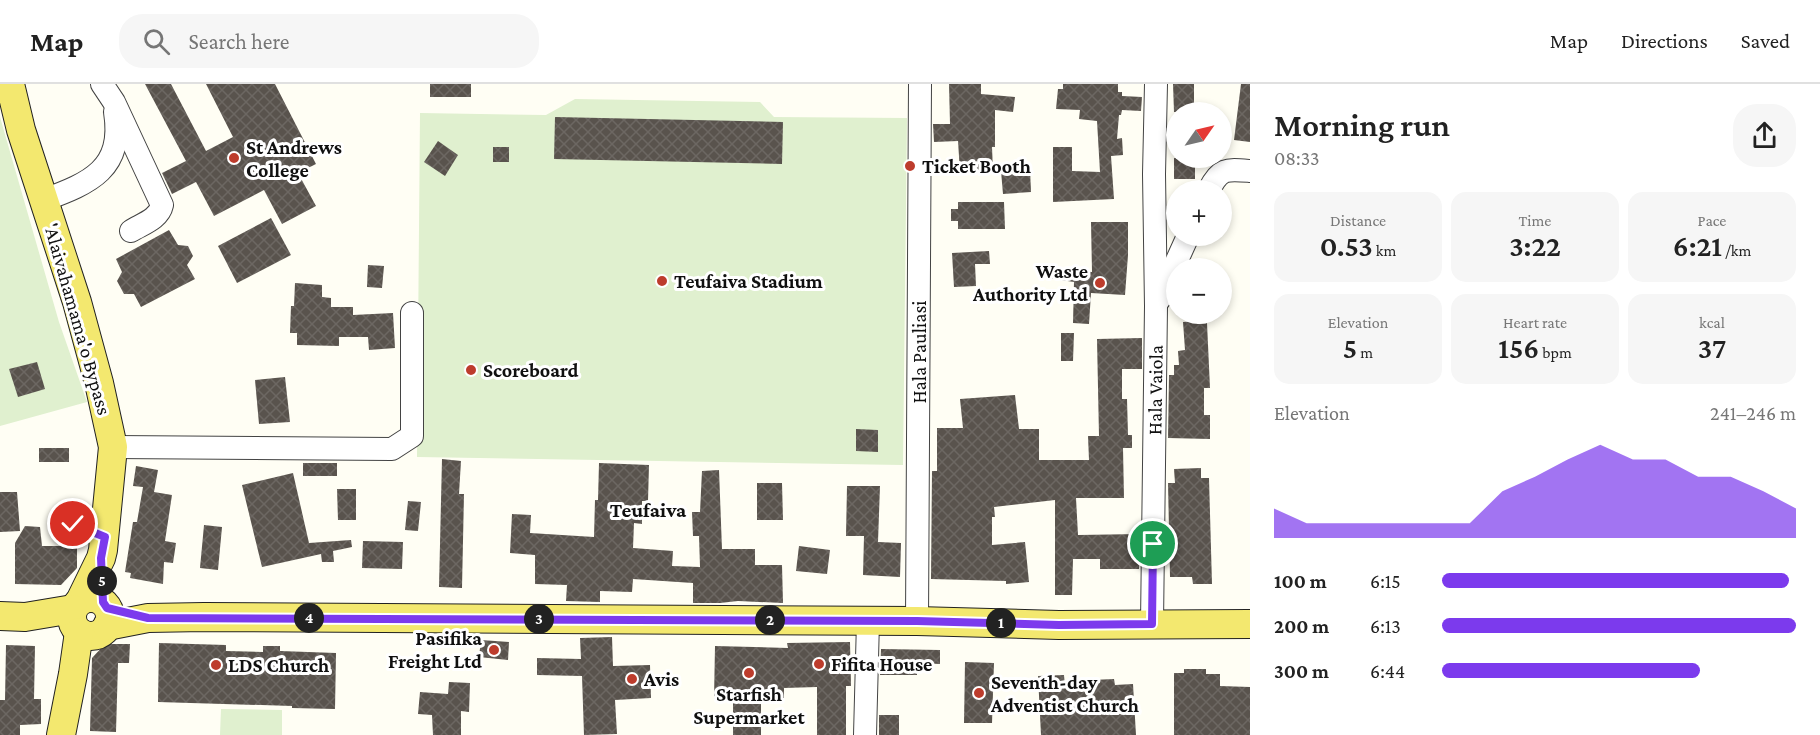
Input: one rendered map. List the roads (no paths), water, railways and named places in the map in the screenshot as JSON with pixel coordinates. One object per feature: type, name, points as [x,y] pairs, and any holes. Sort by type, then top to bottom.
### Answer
[{"type":"main road","name":"'Alaivahamama'o Bypass","points":[[10,84],[21,130],[77,302],[99,383],[113,447],[103,548],[90,617],[73,674],[62,735]]},
{"type":"main road","points":[[13,616],[917,621],[1059,625],[1250,624]]},
{"type":"street","name":"Hala Pauliasi","points":[[917,621],[920,84]]},
{"type":"street","name":"Hala Vaiola","points":[[1152,624],[1156,84]]},
{"type":"street","points":[[44,200],[75,189],[91,179],[111,161],[117,140],[108,93]]},
{"type":"street","points":[[108,93],[162,205],[161,212],[131,231]]},
{"type":"street","points":[[1214,180],[1217,175],[1226,171],[1250,171]]},
{"type":"street","points":[[1156,306],[1183,246]]},
{"type":"street","points":[[113,447],[392,449],[412,436],[412,313]]},
{"type":"street","points":[[73,524],[103,548]]},
{"type":"street","points":[[865,735],[868,621]]},
{"type":"place","name":"St Andrews College","points":[[234,158]]},
{"type":"place","name":"Ticket Booth","points":[[910,166]]},
{"type":"place","name":"Teufaiva Stadium","points":[[662,281]]},
{"type":"place","name":"Waste Authority Ltd","points":[[1100,283]]},
{"type":"place","name":"Scoreboard","points":[[471,370]]},
{"type":"place","name":"Pasifika Freight Ltd","points":[[494,650]]},
{"type":"place","name":"Fifita House","points":[[819,664]]},
{"type":"place","name":"LDS Church","points":[[216,665]]},
{"type":"place","name":"Starfish Supermarket","points":[[749,673]]},
{"type":"place","name":"Avis","points":[[632,679]]},
{"type":"place","name":"Seventh-day Adventist Church","points":[[979,693]]},
{"type":"district","name":"Teufaiva","points":[[648,510]]}]
